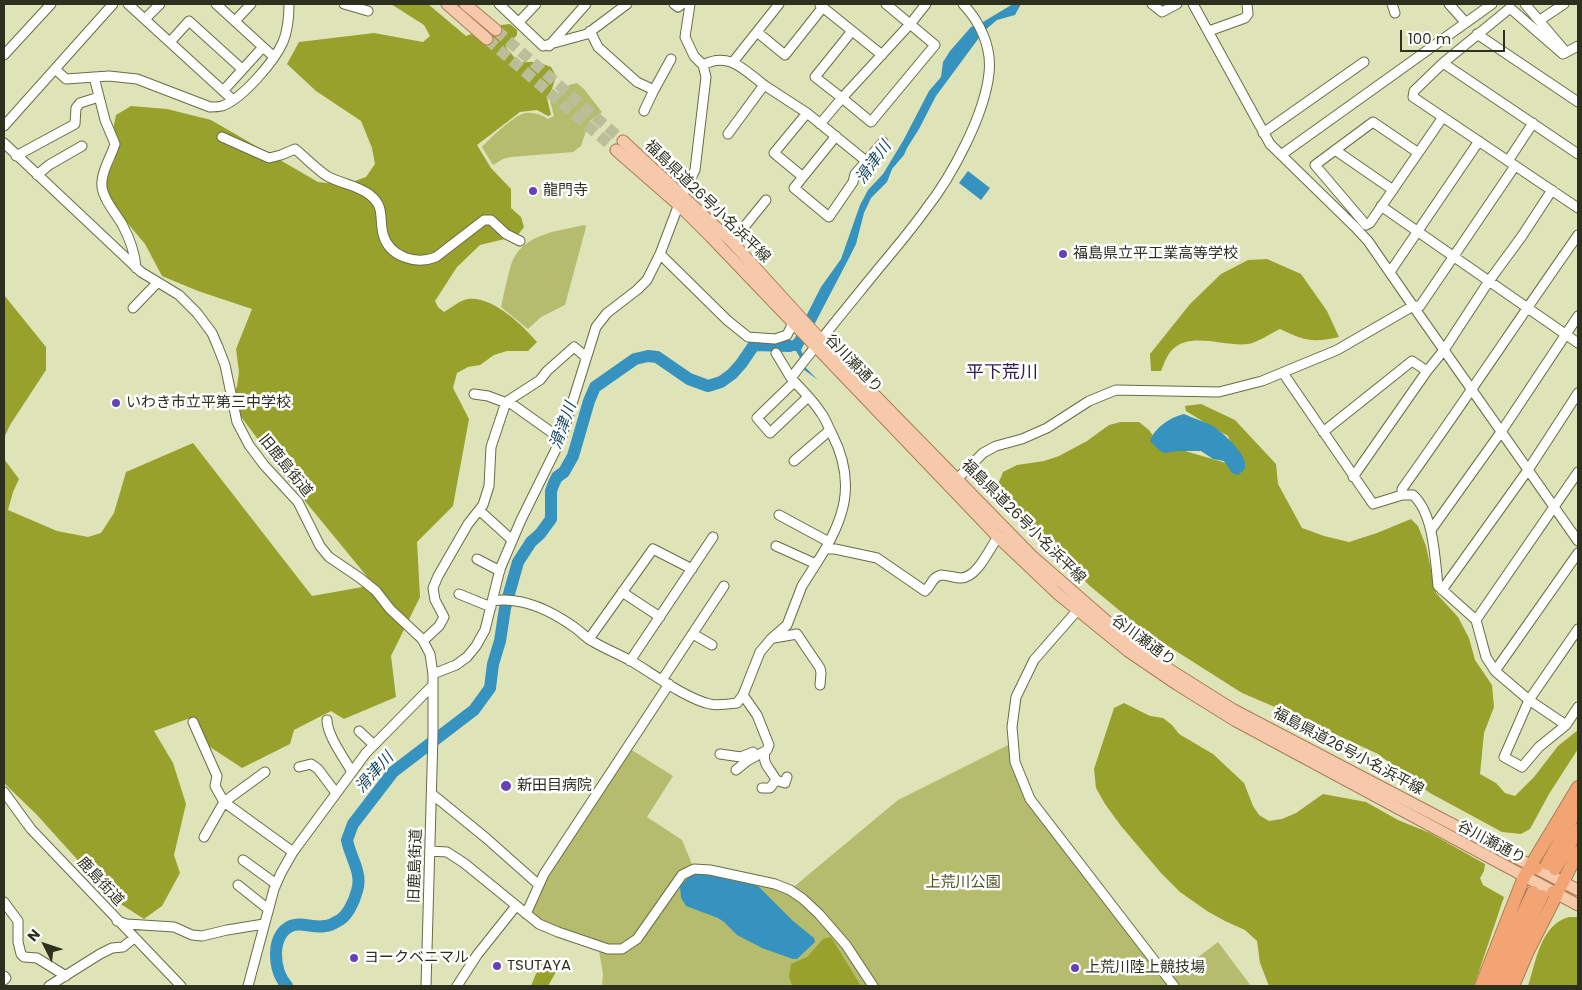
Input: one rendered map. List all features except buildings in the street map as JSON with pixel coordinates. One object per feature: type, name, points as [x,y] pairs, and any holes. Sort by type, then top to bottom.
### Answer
[{"type":"highway","points":[[1481,986],[1578,787]]},
{"type":"highway","points":[[1538,869],[1578,807]]},
{"type":"highway","points":[[1538,869],[1578,830]]},
{"type":"highway","points":[[1492,986],[1505,951],[1578,852]]},
{"type":"highway","points":[[1502,986],[1514,954],[1551,891]]},
{"type":"highway","points":[[1513,986],[1551,891]]},
{"type":"main road","points":[[447,4],[488,39]]},
{"type":"main road","points":[[465,4],[496,30]]},
{"type":"main road","name":"福島県道26号小名浜平線","points":[[619,145],[681,201],[732,242],[798,324],[816,340],[953,482],[1033,557],[1080,607]]},
{"type":"main road","points":[[681,201],[798,324]]},
{"type":"main road","name":"谷川瀬通り","points":[[953,482],[998,537],[1044,582],[1080,607],[1128,651],[1178,685],[1236,721],[1538,869]]},
{"type":"main road","points":[[1538,869],[1551,891],[1578,905]]},
{"type":"main road","points":[[1551,891],[1578,890]]},
{"type":"street","points":[[4,56],[51,4]]},
{"type":"street","points":[[4,126],[113,4]]},
{"type":"street","points":[[128,4],[233,100]]},
{"type":"street","points":[[145,20],[160,4]]},
{"type":"street","points":[[216,4],[274,58]]},
{"type":"street","points":[[234,21],[251,4]]},
{"type":"street","points":[[55,69],[66,79],[122,76],[137,78],[210,108],[221,107],[245,90],[274,58],[283,42],[288,25],[289,4]]},
{"type":"street","points":[[344,4],[368,11]]},
{"type":"street","points":[[499,4],[543,46],[587,34],[627,4]]},
{"type":"street","points":[[519,22],[536,4]]},
{"type":"street","points":[[548,46],[586,4]]},
{"type":"street","points":[[674,4],[678,7],[682,4]]},
{"type":"street","points":[[433,674],[456,665],[468,657],[476,646],[494,603],[500,571],[512,540],[561,439],[596,326],[607,313],[638,290],[647,280],[660,254],[695,170],[706,77],[703,65],[694,56],[685,37],[690,4]]},
{"type":"street","points":[[733,62],[779,4]]},
{"type":"street","points":[[852,30],[815,77],[871,122],[935,44],[886,4]]},
{"type":"street","points":[[820,124],[911,24],[926,4]]},
{"type":"street","points":[[1152,4],[1162,12],[1177,4]]},
{"type":"street","points":[[1193,4],[1270,144],[1368,241],[1578,541]]},
{"type":"street","points":[[1209,31],[1245,18],[1248,14],[1247,4]]},
{"type":"street","points":[[1450,4],[1466,23]]},
{"type":"street","points":[[1281,156],[1492,4]]},
{"type":"street","points":[[1525,4],[1574,51]]},
{"type":"street","points":[[1540,20],[1564,4]]},
{"type":"street","points":[[757,32],[785,55],[821,6],[882,54]]},
{"type":"street","points":[[808,397],[770,433],[757,418],[793,380],[816,340],[928,208],[968,139],[984,102],[989,72],[986,44],[977,20],[966,6]]},
{"type":"street","points":[[1574,51],[1562,54],[1510,8],[1443,63],[1414,91],[1413,97],[1578,208]]},
{"type":"street","points":[[170,42],[189,21],[242,70]]},
{"type":"street","points":[[590,31],[598,47],[637,82],[654,90]]},
{"type":"street","points":[[1477,34],[1578,102]]},
{"type":"street","points":[[223,90],[262,47]]},
{"type":"street","points":[[644,111],[671,59]]},
{"type":"street","points":[[703,65],[712,60],[720,59],[733,62],[807,113],[866,161]]},
{"type":"street","points":[[1263,133],[1364,62]]},
{"type":"street","points":[[1443,63],[1578,154]]},
{"type":"street","points":[[94,77],[105,120],[115,144],[105,168],[101,184],[104,194],[127,234],[136,256],[136,268]]},
{"type":"street","points":[[728,134],[764,85]]},
{"type":"street","points":[[16,156],[76,124],[76,108],[80,103],[99,98]]},
{"type":"street","points":[[803,177],[774,154],[807,113]]},
{"type":"street","points":[[1417,152],[1373,122],[1315,165],[1366,225],[1370,223],[1417,152],[1443,117]]},
{"type":"street","points":[[953,482],[983,453],[996,446],[1022,439],[1047,428],[1089,401],[1116,390],[1219,392],[1262,381],[1337,350],[1413,306],[1420,306],[1454,256],[1511,163],[1533,123]]},
{"type":"street","points":[[836,136],[794,188],[829,217],[853,182],[854,174],[883,142]]},
{"type":"street","points":[[222,137],[269,158],[295,149],[328,176],[365,191],[374,198],[381,209],[384,235],[387,242],[395,251],[408,259],[425,260],[436,257],[484,220],[488,219],[506,234],[520,241]]},
{"type":"street","points":[[1390,272],[1479,141]]},
{"type":"street","name":"旧鹿島街道","points":[[4,143],[136,268],[157,283],[179,295],[212,333],[225,365],[237,422],[249,445],[264,465],[298,502],[320,546],[329,557],[376,591],[390,609],[423,641],[430,654],[433,674],[433,747],[426,986]]},
{"type":"street","points":[[37,175],[49,165],[82,146]]},
{"type":"street","points":[[1335,150],[1393,190]]},
{"type":"street","points":[[1353,477],[1427,371],[1444,350],[1552,190]]},
{"type":"street","points":[[732,242],[766,200]]},
{"type":"street","points":[[1381,206],[1578,343]]},
{"type":"street","points":[[1402,495],[1402,489],[1472,391],[1578,235]]},
{"type":"street","points":[[660,254],[727,320],[748,337],[775,339],[787,335],[798,324]]},
{"type":"street","points":[[133,308],[157,283]]},
{"type":"street","points":[[1431,530],[1501,432],[1578,316]]},
{"type":"street","points":[[423,641],[439,626],[444,617],[434,595],[433,588],[438,576],[468,524],[483,505],[490,486],[491,447],[506,402],[540,380],[547,371],[574,348],[586,357]]},
{"type":"street","points":[[459,594],[494,603],[512,600],[533,604],[574,626],[589,639],[691,696],[713,705],[736,703],[743,695],[760,652],[787,625],[802,586],[828,545],[840,520],[846,493],[843,461],[822,414],[793,380],[776,354]]},
{"type":"street","points":[[1322,432],[1412,361],[1427,371]]},
{"type":"street","points":[[1283,373],[1373,504],[1402,495],[1413,495],[1418,499],[1431,530],[1438,586],[1476,620],[1486,656],[1495,671],[1529,700],[1566,725]]},
{"type":"street","points":[[1442,590],[1528,470],[1578,393]]},
{"type":"street","points":[[474,394],[509,402],[561,439]]},
{"type":"street","points":[[794,461],[830,430]]},
{"type":"street","points":[[1476,620],[1578,472]]},
{"type":"street","points":[[480,510],[512,540]]},
{"type":"street","points":[[779,515],[835,549],[877,558],[925,591],[936,576],[962,578],[968,576],[980,567],[998,537]]},
{"type":"street","points":[[630,661],[713,537]]},
{"type":"street","points":[[776,546],[816,564]]},
{"type":"street","points":[[589,639],[653,549],[692,569]]},
{"type":"street","points":[[1495,671],[1578,553]]},
{"type":"street","points":[[477,559],[500,571]]},
{"type":"street","points":[[526,914],[544,874],[666,682],[693,634],[724,586]]},
{"type":"street","points":[[622,592],[660,617]]},
{"type":"street","points":[[1080,607],[1034,660],[1016,696],[1012,727],[1015,762],[1021,780],[1035,806],[1174,986]]},
{"type":"street","points":[[1578,629],[1529,700],[1504,757],[1522,767],[1539,747],[1566,725],[1578,708]]},
{"type":"street","points":[[693,634],[712,645]]},
{"type":"street","points":[[771,639],[797,634],[820,668],[820,685]]},
{"type":"street","points":[[248,986],[268,909],[280,873],[293,852],[352,772],[374,745],[432,686]]},
{"type":"street","points":[[743,695],[758,715],[767,749],[763,759],[765,764],[776,780],[786,783],[787,777]]},
{"type":"street","points":[[327,720],[334,741],[352,772]]},
{"type":"street","points":[[194,722],[217,776],[215,786],[224,802],[293,852]]},
{"type":"street","points":[[359,731],[374,745]]},
{"type":"street","points":[[720,754],[741,757],[767,749]]},
{"type":"street","points":[[736,770],[747,760],[767,749]]},
{"type":"street","points":[[300,767],[311,764],[318,769],[336,793]]},
{"type":"street","points":[[204,837],[224,802],[265,772]]},
{"type":"street","points":[[762,788],[770,788],[776,780]]},
{"type":"street","name":"鹿島街道","points":[[4,792],[31,829],[181,986]]},
{"type":"street","points":[[432,794],[486,838],[538,885]]},
{"type":"street","points":[[430,851],[447,852],[464,863],[539,924],[608,948],[622,949],[638,939],[682,875],[694,869],[710,870],[775,884],[803,898],[820,914],[846,945],[873,986]]},
{"type":"street","points":[[243,860],[276,884]]},
{"type":"street","points":[[238,885],[268,909]]},
{"type":"street","points":[[4,902],[18,921],[18,942],[21,954],[24,957],[37,958],[66,976]]},
{"type":"street","points":[[456,986],[477,955],[516,906]]},
{"type":"street","points":[[117,920],[127,924],[174,927],[192,935],[202,936],[264,924]]},
{"type":"street","points":[[49,986],[100,954],[112,948],[122,946],[134,938]]},
{"type":"green space","points":[[391,4],[428,4],[466,36],[471,34],[485,43],[501,25],[510,24],[517,30],[517,35],[506,47],[518,62],[538,62],[551,67],[556,76],[547,98],[551,115],[548,116],[537,110],[520,112],[477,145],[491,168],[511,189],[511,208],[521,217],[524,227],[517,236],[480,245],[457,267],[435,301],[444,312],[459,302],[468,299],[487,302],[496,306],[515,320],[537,342],[528,351],[507,351],[494,355],[480,365],[468,367],[457,373],[453,388],[469,419],[453,506],[417,542],[420,597],[391,656],[396,697],[344,719],[331,711],[294,730],[290,744],[242,768],[210,747],[193,717],[154,731],[173,763],[186,804],[174,855],[180,873],[162,906],[144,919],[113,899],[37,815],[4,783],[4,459],[19,479],[8,510],[57,531],[88,537],[101,533],[114,513],[126,472],[193,443],[312,596],[374,585],[263,450],[263,446],[239,414],[233,396],[239,372],[236,349],[252,309],[198,291],[162,276],[145,244],[119,213],[104,183],[115,159],[117,146],[112,135],[116,115],[131,106],[167,109],[211,120],[318,182],[344,185],[366,177],[375,164],[372,148],[361,121],[316,91],[287,64],[299,42],[374,33],[423,42],[430,36],[424,25]]},
{"type":"green space","points":[[577,83],[602,112],[589,122],[581,146],[573,152],[511,157],[493,165],[482,147],[490,139],[522,114],[535,114],[548,119],[554,116],[550,101],[569,85]]},
{"type":"green space","points":[[585,225],[565,305],[541,317],[528,329],[501,307],[511,265],[516,255],[531,240],[552,232]]},
{"type":"green space","points":[[1267,259],[1301,274],[1327,311],[1339,337],[1309,340],[1280,329],[1248,344],[1188,341],[1179,344],[1172,350],[1161,371],[1151,371],[1150,354],[1190,304],[1221,274],[1248,260]]},
{"type":"green space","points":[[4,295],[46,347],[46,370],[10,425],[4,438]]},
{"type":"green space","points":[[1201,404],[1235,420],[1276,464],[1278,484],[1302,528],[1349,542],[1411,519],[1418,526],[1426,546],[1436,593],[1458,617],[1469,638],[1475,660],[1492,685],[1494,707],[1484,733],[1480,774],[1496,783],[1505,793],[1515,796],[1534,777],[1558,746],[1578,730],[1578,749],[1549,794],[1530,829],[1521,834],[1502,832],[1430,793],[1378,754],[1242,693],[1143,630],[1090,586],[1039,533],[1014,519],[1001,498],[999,482],[1003,472],[1017,465],[1044,461],[1059,456],[1087,441],[1109,425],[1121,422],[1139,422],[1149,430],[1158,443],[1226,463],[1234,454],[1228,436],[1186,411],[1185,406]]},
{"type":"green space","points":[[1124,703],[1150,716],[1163,718],[1179,734],[1213,754],[1244,783],[1253,806],[1259,815],[1269,821],[1282,819],[1296,813],[1323,794],[1366,802],[1398,820],[1430,833],[1485,864],[1480,878],[1483,885],[1504,897],[1474,986],[1269,986],[1260,963],[1257,941],[1245,930],[1207,911],[1180,892],[1161,873],[1121,826],[1096,788],[1094,769],[1114,708]]},
{"type":"green space","name":"上荒川公園","points":[[1012,743],[1021,780],[1169,979],[1218,942],[1251,986],[602,986],[603,974],[598,945],[526,914],[539,885],[627,747],[673,776],[647,817],[682,840],[694,869],[790,890],[898,800]]},
{"type":"green space","points":[[1569,917],[1578,917],[1578,986],[1528,986],[1545,936],[1559,921]]},
{"type":"green space","points":[[831,937],[861,986],[792,986],[789,976],[791,964],[807,957],[823,939]]},
{"type":"green space","points":[[542,959],[549,960],[556,972],[548,986],[531,986]]},
{"type":"water","points":[[1013,4],[1021,4],[1015,15],[997,20],[984,31],[936,96],[904,155],[892,169],[887,182],[871,198],[864,213],[856,244],[801,350],[805,367],[818,380],[803,369],[802,361],[796,351],[773,349],[773,342],[791,342],[795,338],[821,287],[841,259],[860,205],[868,190],[883,174],[929,91],[941,77],[943,62],[950,51],[971,27]]},
{"type":"water","points":[[968,171],[990,188],[981,200],[959,183]]},
{"type":"water","points":[[1184,414],[1213,426],[1228,438],[1245,461],[1243,471],[1238,475],[1232,473],[1224,461],[1213,459],[1201,451],[1165,453],[1160,451],[1150,441],[1164,423]]},
{"type":"water","points":[[696,874],[758,886],[793,921],[814,938],[815,942],[797,959],[793,959],[762,948],[737,935],[718,918],[686,906],[681,898],[680,886],[690,876]]},
{"type":"waterway","name":"滑津川","points":[[287,986],[280,975],[276,958],[277,943],[282,933],[287,928],[297,925],[328,926],[344,917],[354,900],[358,878],[347,840],[353,824],[393,772],[474,710],[490,688],[505,608],[518,562],[531,542],[540,534],[551,519],[551,491],[557,477],[564,472],[573,456],[595,387],[635,359],[648,356],[657,357],[689,379],[708,386],[721,382],[732,374],[754,345],[790,346]]},
{"type":"tunnel","points":[[496,30],[623,141]]},
{"type":"tunnel","points":[[487,39],[616,150]]},
{"type":"place","name":"龍門寺","points":[[533,191]]},
{"type":"place","name":"福島県立平工業高等学校","points":[[1063,254]]},
{"type":"place","name":"いわき市立平第三中学校","points":[[116,403]]},
{"type":"place","name":"新田目病院","points":[[506,786]]},
{"type":"place","name":"ヨークベニマル","points":[[354,958]]},
{"type":"place","name":"TSUTAYA","points":[[497,966]]},
{"type":"place","name":"上荒川陸上競技場","points":[[1075,968]]},
{"type":"district","name":"平下荒川","points":[[1002,373]]}]
